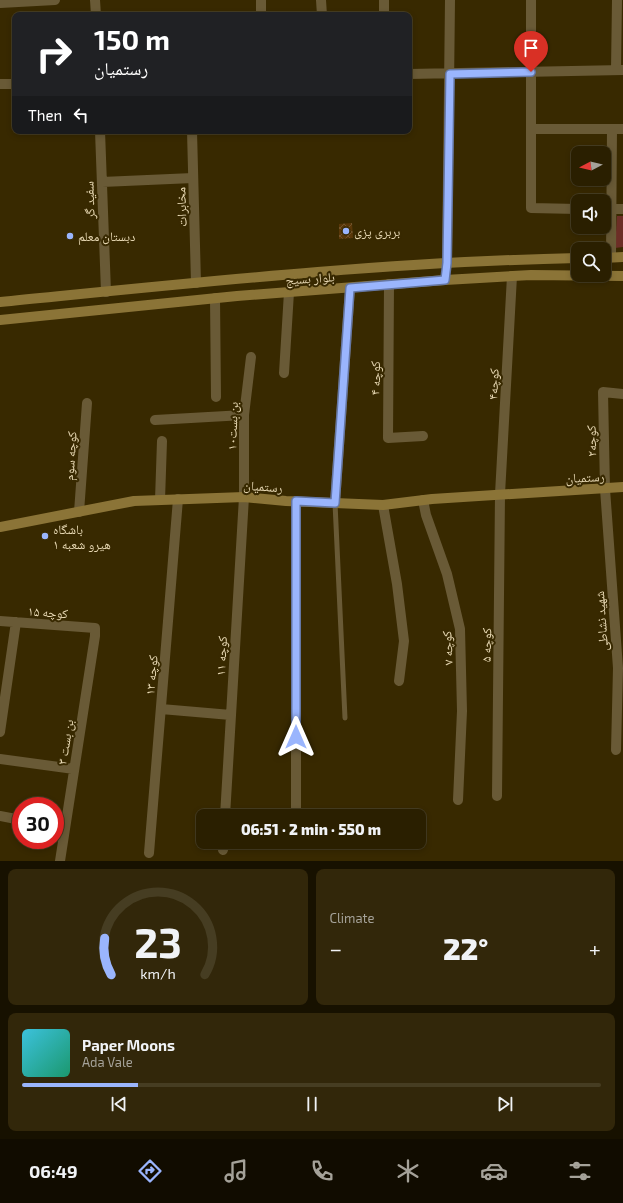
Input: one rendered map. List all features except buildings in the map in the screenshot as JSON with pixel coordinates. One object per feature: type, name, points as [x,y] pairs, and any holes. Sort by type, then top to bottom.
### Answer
[{"type":"main road","points":[[611,257],[623,257]]},
{"type":"main road","name":"بلوار بسیج","points":[[0,302],[356,269],[447,263],[571,258]]},
{"type":"main road","points":[[445,280],[447,263]]},
{"type":"main road","name":"بلوار بسیج","points":[[0,320],[215,298],[445,280],[512,276],[623,276]]},
{"type":"main road","points":[[106,292],[107,309]]},
{"type":"main road","name":"رستمیان","points":[[0,527],[134,501],[244,497],[383,505],[423,500],[500,494],[623,487]]},
{"type":"street","points":[[0,3],[55,0]]},
{"type":"street","points":[[95,0],[96,12]]},
{"type":"street","points":[[261,0],[261,12]]},
{"type":"street","points":[[322,0],[322,12]]},
{"type":"street","points":[[384,0],[384,12]]},
{"type":"street","points":[[447,263],[450,0]]},
{"type":"street","points":[[531,0],[531,208],[571,209]]},
{"type":"street","points":[[412,74],[619,70],[617,0]]},
{"type":"street","points":[[0,84],[12,84]]},
{"type":"street","points":[[531,129],[623,129]]},
{"type":"street","points":[[609,194],[612,129]]},
{"type":"street","name":"سفید گر","points":[[100,134],[106,292]]},
{"type":"street","name":"مخابرات","points":[[192,134],[196,283]]},
{"type":"street","points":[[102,182],[193,178]]},
{"type":"street","points":[[611,209],[623,209]]},
{"type":"street","name":"کوچه۴","points":[[500,494],[512,276]]},
{"type":"street","name":"کوچه ۴","points":[[389,284],[388,438],[422,436]]},
{"type":"street","points":[[335,503],[350,288]]},
{"type":"street","points":[[284,373],[289,292]]},
{"type":"street","points":[[215,298],[216,397]]},
{"type":"street","name":"بن بست۱۰","points":[[244,497],[244,415],[251,357]]},
{"type":"street","name":"کوچه۲","points":[[605,489],[603,392],[623,394]]},
{"type":"street","name":"کوچه سوم","points":[[79,512],[87,403]]},
{"type":"street","points":[[155,420],[244,415]]},
{"type":"street","points":[[160,500],[162,441]]},
{"type":"street","name":"شهید نشاطی","points":[[605,489],[620,668],[616,750]]},
{"type":"street","name":"کوچه ۵","points":[[497,796],[500,494]]},
{"type":"street","name":"کوچه ۱۱","points":[[225,809],[244,497]]},
{"type":"street","name":"کوچه ۱۳","points":[[150,854],[178,499]]},
{"type":"street","name":"کوچه ۷","points":[[423,500],[426,516],[447,574],[460,629],[462,711],[458,800]]},
{"type":"street","points":[[296,501],[296,809]]},
{"type":"street","points":[[383,505],[397,584],[404,641],[399,681]]},
{"type":"street","name":"کوچه ۱۵","points":[[0,621],[95,628]]},
{"type":"street","points":[[0,732],[16,622]]},
{"type":"street","name":"بن بست ۳","points":[[64,810],[74,769],[95,628]]},
{"type":"street","points":[[161,709],[231,715]]},
{"type":"street","points":[[0,759],[74,769]]},
{"type":"street","points":[[0,816],[12,818]]},
{"type":"street","name":"بن بست ۳","points":[[60,849],[60,861]]},
{"type":"lane","points":[[335,503],[345,718]]},
{"type":"shaded area","points":[[617,216],[623,216],[623,247],[615,248]]},
{"type":"place","name":"بربری پزی","points":[[346,231]]},
{"type":"place","name":"دبستان معلم","points":[[70,236]]},
{"type":"place","name":"باشگاه هیرو شعبه ۱","points":[[45,536]]},
{"type":"route","points":[[296,737],[296,501],[335,503],[350,288],[445,280],[447,263],[450,74],[531,72]]}]
